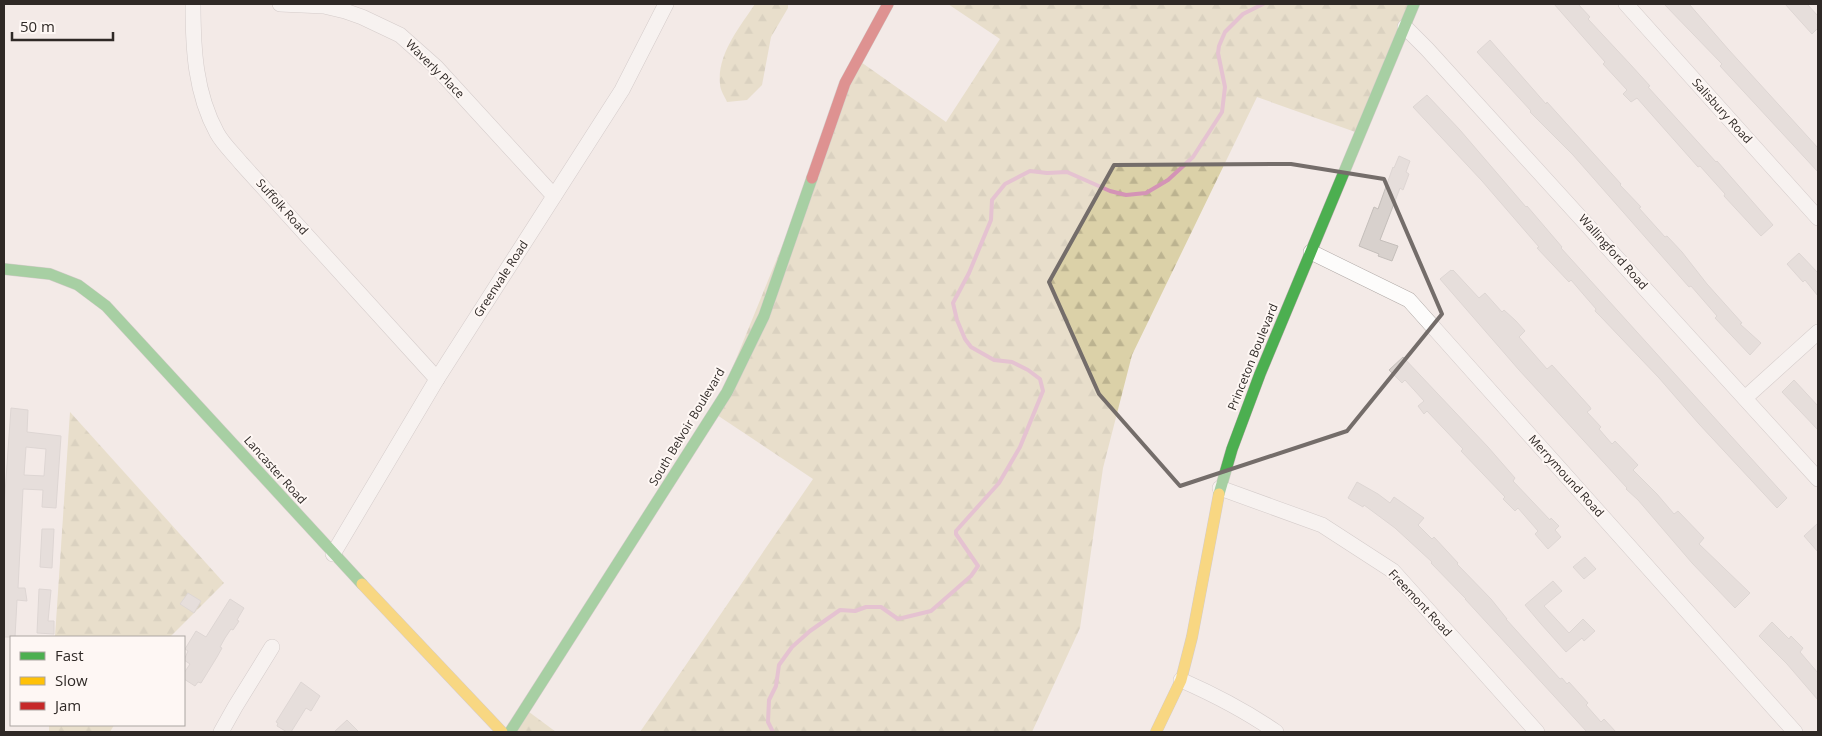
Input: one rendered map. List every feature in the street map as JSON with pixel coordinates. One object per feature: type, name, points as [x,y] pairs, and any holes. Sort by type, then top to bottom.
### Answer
[{"type":"street","name":"Suffolk Road","points":[[194,4],[193,35],[196,68],[204,103],[218,134],[241,163],[437,379]]},
{"type":"street","name":"Waverly Place","points":[[280,4],[324,6],[345,11],[400,35],[436,67],[554,196]]},
{"type":"street","name":"South Belvoir Boulevard","points":[[510,732],[727,392],[764,316],[845,83],[888,4]]},
{"type":"street","name":"Princeton Boulevard","points":[[1156,732],[1180,680],[1196,622],[1220,488],[1232,448],[1260,374],[1414,4]]},
{"type":"street","name":"Salisbury Road","points":[[1626,4],[1818,218]]},
{"type":"street","name":"Greenvale Road","points":[[333,554],[437,379],[622,90],[664,5]]},
{"type":"street","name":"Wallingford Road","points":[[1405,27],[1818,479]]},
{"type":"street","name":"Merrymound Road","points":[[1311,252],[1409,300],[1796,732]]},
{"type":"street","name":"Lancaster Road","points":[[4,269],[50,274],[78,285],[106,306],[333,554],[502,732]]},
{"type":"street","points":[[1745,398],[1818,332]]},
{"type":"street","name":"Freemont Road","points":[[1220,488],[1322,525],[1392,571],[1537,732]]},
{"type":"street","points":[[221,732],[272,647]]},
{"type":"street","points":[[1180,680],[1219,697],[1250,714],[1276,732]]},
{"type":"highlighted area","points":[[1291,164],[1384,179],[1442,314],[1347,431],[1180,486],[1099,394],[1049,282],[1114,165]]},
{"type":"green space","points":[[755,4],[788,4],[788,8],[771,37],[762,85],[747,100],[727,102],[720,86],[722,62],[731,41]]},
{"type":"green space","points":[[948,4],[1414,4],[1361,134],[1257,97],[1132,355],[1103,468],[1080,628],[1032,732],[640,732],[813,479],[714,413],[858,60],[946,122],[1000,39]]},
{"type":"green space","points":[[70,412],[224,583],[171,636],[55,636]]},
{"type":"green space","points":[[525,709],[556,732],[510,732]]},
{"type":"green space","points":[[49,726],[113,726],[110,732],[49,732]]},
{"type":"building","points":[[1554,4],[1578,4],[1590,17],[1588,19],[1650,86],[1648,87],[1773,225],[1761,236],[1637,98],[1631,102],[1623,94],[1627,90]]},
{"type":"building","points":[[1664,4],[1689,4],[1818,148],[1818,172],[1720,66],[1722,64]]},
{"type":"building","points":[[1785,4],[1807,4],[1818,16],[1818,28],[1812,34]]},
{"type":"building","points":[[1490,40],[1546,104],[1547,102],[1621,184],[1665,237],[1667,236],[1682,252],[1707,284],[1742,323],[1740,324],[1761,343],[1750,355],[1715,318],[1717,316],[1691,286],[1689,287],[1573,155],[1530,112],[1477,52]]},
{"type":"building","points":[[1427,95],[1527,206],[1561,248],[1787,498],[1777,508],[1659,378],[1595,311],[1596,309],[1571,280],[1569,282],[1537,248],[1539,247],[1482,181],[1413,107]]},
{"type":"building","points":[[1399,156],[1410,161],[1406,172],[1409,174],[1403,190],[1400,188],[1380,240],[1398,246],[1392,261],[1359,246],[1374,207],[1378,209],[1393,167]]},
{"type":"building","points":[[1799,253],[1818,273],[1818,296],[1805,280],[1803,282],[1787,264]]},
{"type":"building","points":[[1451,270],[1479,298],[1485,293],[1502,312],[1504,310],[1516,321],[1525,331],[1519,337],[1547,369],[1552,365],[1590,407],[1591,409],[1587,412],[1601,427],[1599,429],[1612,444],[1615,441],[1638,465],[1633,470],[1674,514],[1678,511],[1704,538],[1699,544],[1750,593],[1735,608],[1692,563],[1440,279]]},
{"type":"building","points":[[1403,357],[1488,447],[1515,478],[1513,481],[1550,520],[1551,518],[1559,526],[1555,530],[1561,537],[1548,549],[1535,534],[1538,531],[1518,508],[1515,511],[1503,499],[1505,497],[1461,451],[1463,449],[1427,411],[1424,414],[1418,406],[1424,401],[1405,380],[1402,383],[1389,370]]},
{"type":"building","points":[[1794,380],[1818,406],[1818,430],[1782,392]]},
{"type":"building","points":[[11,408],[28,410],[27,432],[61,436],[56,508],[42,507],[43,490],[23,489],[18,588],[25,588],[27,601],[17,600],[15,636],[4,637],[4,507]],"holes":[[[26,447],[46,449],[44,476],[24,475]]]},
{"type":"building","points":[[1357,482],[1390,503],[1394,497],[1424,518],[1418,525],[1432,539],[1434,537],[1458,563],[1560,679],[1562,678],[1567,684],[1569,682],[1588,703],[1586,705],[1601,722],[1604,719],[1616,732],[1587,732],[1432,562],[1395,528],[1364,505],[1363,507],[1348,498]]},
{"type":"building","points":[[1818,523],[1818,552],[1804,536]]},
{"type":"building","points":[[42,529],[54,529],[52,568],[40,567]]},
{"type":"building","points":[[1585,557],[1596,569],[1584,579],[1573,567]]},
{"type":"building","points":[[1553,581],[1562,591],[1544,606],[1569,633],[1583,619],[1595,631],[1584,641],[1582,638],[1566,652],[1525,605]]},
{"type":"building","points":[[39,589],[51,590],[48,621],[54,621],[54,634],[37,633]]},
{"type":"building","points":[[188,593],[201,601],[194,613],[180,604]]},
{"type":"building","points":[[230,599],[244,608],[237,620],[239,621],[225,638],[220,647],[222,648],[201,683],[198,682],[195,686],[185,680],[185,672],[190,664],[185,661],[188,651],[185,649],[196,631],[206,637]]},
{"type":"building","points":[[1772,622],[1789,639],[1791,636],[1803,648],[1800,652],[1818,673],[1818,700],[1787,664],[1759,636]]},
{"type":"building","points":[[301,682],[320,696],[311,711],[306,708],[291,732],[287,732],[277,726],[278,723],[276,722]]},
{"type":"building","points":[[347,720],[359,732],[334,732]]},
{"type":"waterway","points":[[773,732],[768,722],[769,700],[776,686],[779,665],[792,647],[810,631],[840,610],[855,611],[866,607],[881,607],[898,619],[931,611],[971,576],[978,566],[956,534],[956,531],[999,483],[1020,447],[1043,391],[1040,379],[1028,370],[1012,362],[994,360],[971,347],[965,339],[957,320],[953,303],[969,273],[991,220],[992,200],[1005,184],[1030,171],[1047,173],[1067,172],[1110,191],[1126,195],[1146,193],[1168,180],[1193,157],[1222,112],[1225,87],[1218,53],[1225,32],[1243,14],[1263,4]]},
{"type":"traffic: fast","points":[[1219,494],[1232,449],[1260,374],[1414,4]]},
{"type":"traffic: fast","points":[[510,732],[727,392],[764,316],[812,178]]},
{"type":"traffic: fast","points":[[4,269],[50,274],[78,285],[106,306],[362,584]]},
{"type":"traffic: slow","points":[[1156,732],[1181,680],[1192,637],[1219,494]]},
{"type":"traffic: slow","points":[[362,584],[502,732]]},
{"type":"traffic: jam","points":[[812,178],[845,83],[888,4]]}]
